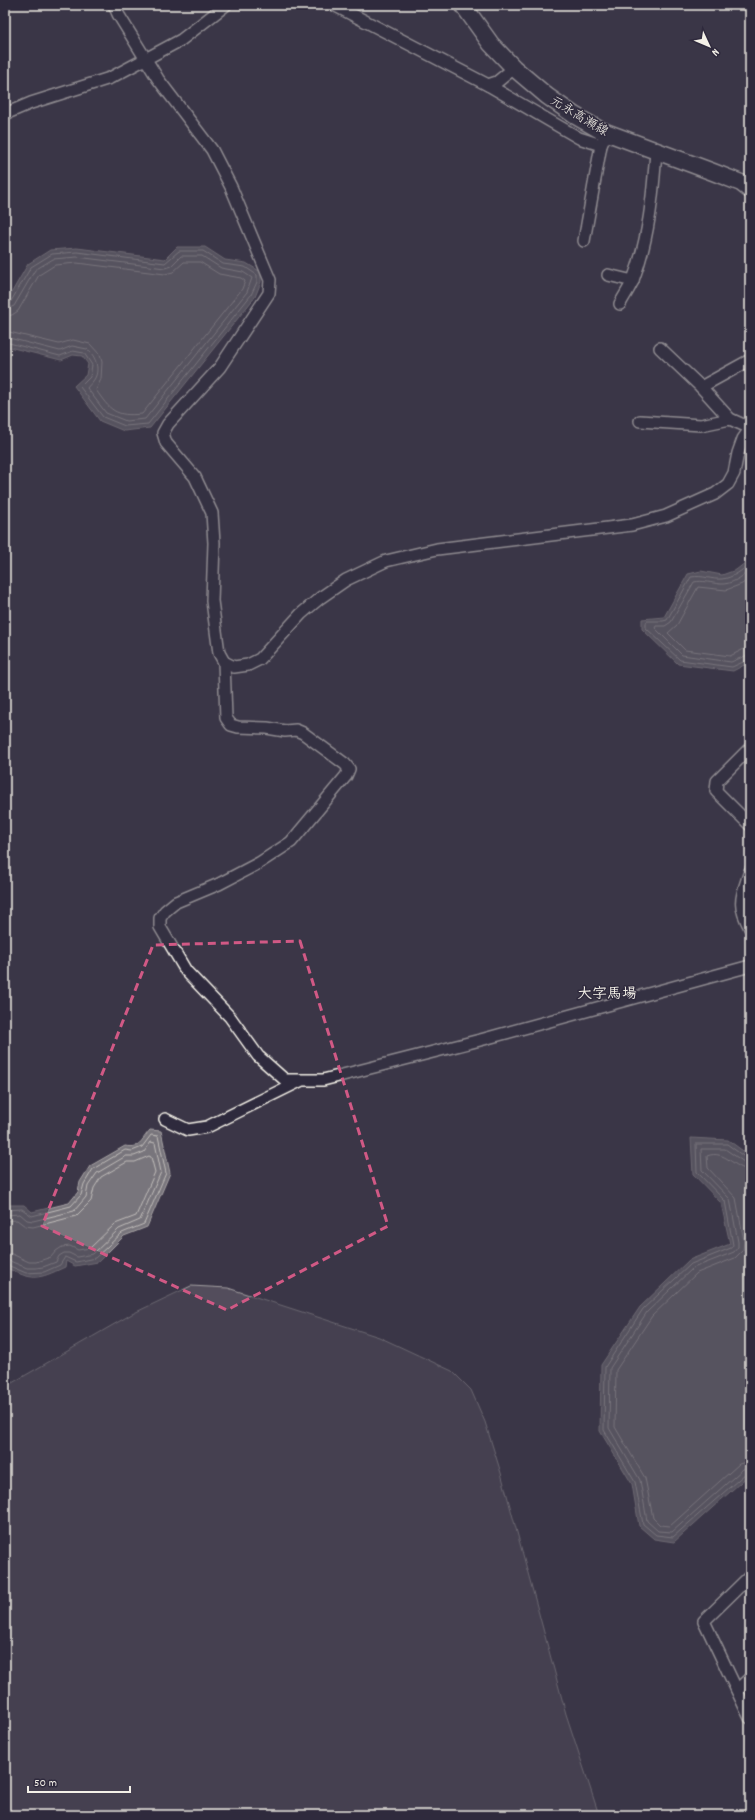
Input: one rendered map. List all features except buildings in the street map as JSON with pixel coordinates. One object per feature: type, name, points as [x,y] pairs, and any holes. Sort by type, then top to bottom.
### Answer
[{"type":"main road","name":"元永高瀬線","points":[[463,5],[491,44],[514,68],[547,96],[604,139],[656,151],[742,183],[750,190]]},
{"type":"street","points":[[114,5],[118,14],[158,78],[212,150],[232,187],[270,280],[269,293],[220,367],[168,424],[163,432],[166,444],[195,477],[212,513],[214,543],[212,602],[219,653],[224,662],[226,718],[231,725],[238,727],[267,728],[284,731],[296,730],[303,733],[349,769],[346,776],[291,842],[259,863],[219,884],[176,902],[165,911],[160,918],[160,927],[186,971],[230,1016],[258,1056],[284,1080],[323,1080],[492,1037],[750,966]]},
{"type":"street","points":[[5,114],[31,103],[110,78],[181,40],[226,5]]},
{"type":"street","points":[[334,5],[488,85],[579,138],[604,139],[584,240]]},
{"type":"street","points":[[488,85],[497,82],[514,68]]},
{"type":"street","points":[[620,304],[633,281],[652,203],[656,151]]},
{"type":"street","points":[[608,275],[633,281]]},
{"type":"street","points":[[224,662],[234,667],[248,665],[260,659],[301,614],[320,598],[346,580],[386,561],[437,549],[632,525],[666,516],[715,494],[728,484],[734,473],[738,453],[743,439],[750,428],[730,419],[660,348]]},
{"type":"street","points":[[700,387],[750,360]]},
{"type":"street","points":[[640,421],[701,425],[730,419]]},
{"type":"street","points":[[750,748],[717,781],[716,791],[750,825]]},
{"type":"street","points":[[750,871],[740,901],[743,915],[750,928]]},
{"type":"street","points":[[165,1119],[188,1130],[207,1127],[302,1080]]},
{"type":"street","points":[[750,1576],[704,1621],[750,1718]]},
{"type":"street","points":[[737,1690],[750,1678]]},
{"type":"highlighted area","points":[[300,941],[388,1226],[227,1310],[42,1226],[153,945]]},
{"type":"shaded area","points":[[191,1286],[228,1288],[379,1337],[452,1371],[471,1390],[485,1422],[501,1473],[566,1714],[599,1815],[5,1815],[5,1387],[132,1314]]},
{"type":"water","points":[[177,247],[205,247],[225,260],[246,263],[261,272],[261,282],[255,297],[150,428],[124,431],[100,421],[74,386],[86,375],[88,364],[82,356],[73,355],[61,360],[5,346],[5,304],[28,264],[50,250],[77,248],[165,259]]},
{"type":"water","points":[[750,559],[750,662],[733,671],[678,664],[642,629],[642,619],[664,617],[688,574],[701,571],[722,575],[736,570]]},
{"type":"water","points":[[150,1130],[161,1131],[170,1173],[147,1227],[124,1236],[98,1262],[75,1266],[66,1261],[65,1267],[48,1274],[35,1277],[22,1275],[5,1267],[5,1207],[8,1205],[24,1205],[32,1212],[69,1203],[78,1192],[80,1182],[90,1166],[125,1146],[130,1147],[137,1145]]},
{"type":"water","points":[[691,1138],[728,1140],[750,1156],[750,1474],[674,1542],[654,1539],[639,1526],[632,1484],[600,1431],[601,1365],[640,1307],[689,1260],[730,1244],[721,1203],[693,1174]]},
{"type":"district","name":"大字馬場","points":[[607,993]]}]
